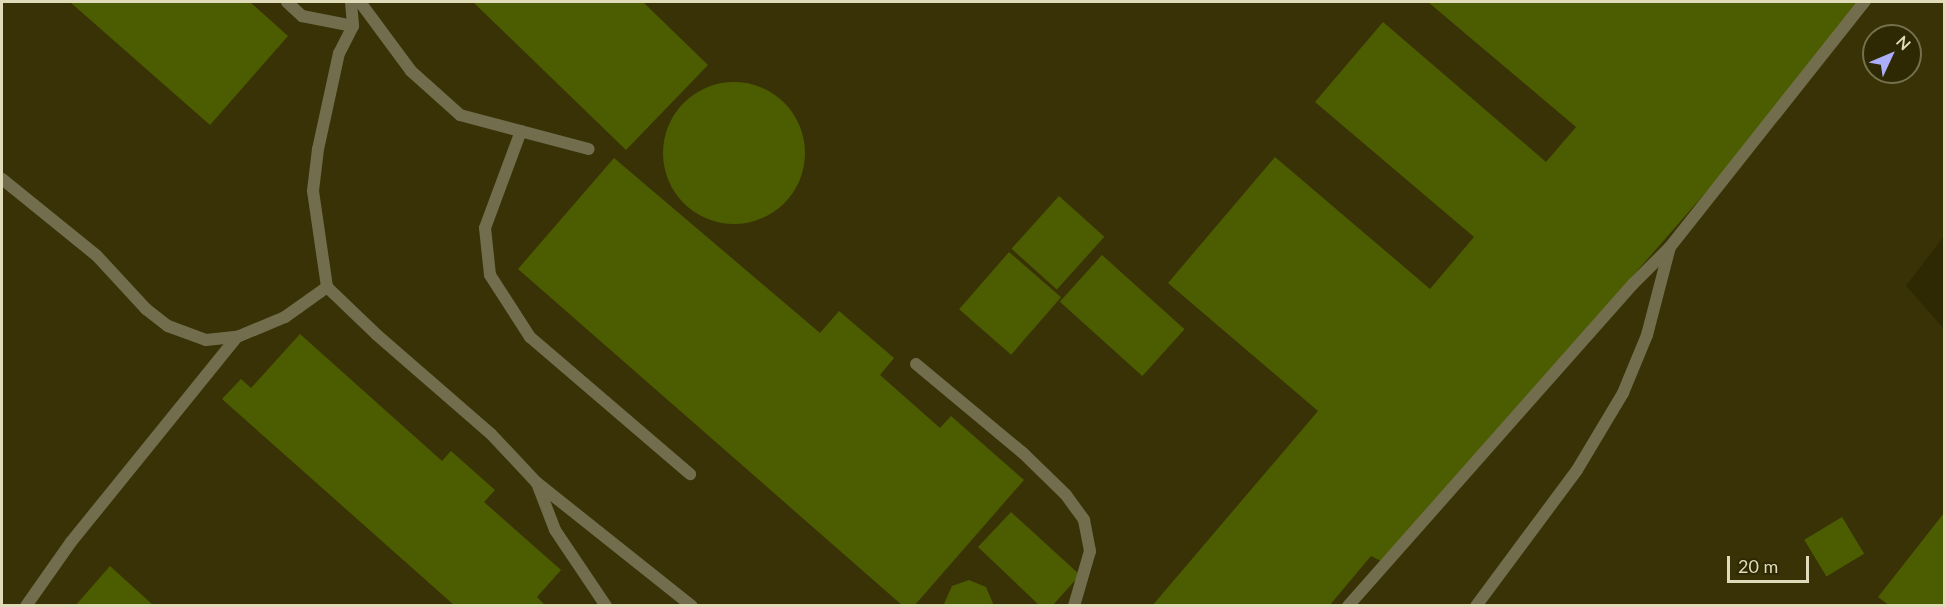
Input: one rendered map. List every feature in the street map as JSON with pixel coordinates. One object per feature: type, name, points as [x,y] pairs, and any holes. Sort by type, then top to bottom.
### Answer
[{"type":"lane","points":[[287,2],[302,16],[353,26]]},
{"type":"lane","points":[[351,2],[353,26],[339,53],[318,149],[313,191],[327,287],[377,335],[491,434],[536,482],[692,606]]},
{"type":"lane","points":[[360,2],[411,71],[460,115],[589,149]]},
{"type":"lane","points":[[1348,606],[1633,284],[1670,247],[1864,2]]},
{"type":"lane","points":[[521,131],[485,228],[490,275],[530,337],[690,474]]},
{"type":"lane","points":[[2,179],[97,256],[146,309],[168,326],[206,340],[237,337],[285,317],[327,287]]},
{"type":"lane","points":[[1476,606],[1577,470],[1623,393],[1647,335],[1670,247]]},
{"type":"lane","points":[[26,606],[71,542],[237,337]]},
{"type":"lane","points":[[916,364],[1023,453],[1066,495],[1084,520],[1090,551],[1074,606]]},
{"type":"lane","points":[[536,482],[555,530],[606,606]]},
{"type":"shaded area","points":[[2,2],[1944,2],[1944,236],[1906,286],[1944,329],[1944,605],[2,605]]},
{"type":"building","points":[[70,2],[250,2],[288,36],[210,125]]},
{"type":"building","points":[[473,2],[643,2],[708,65],[626,150]]},
{"type":"building","points":[[1428,2],[1872,2],[1383,562],[1371,556],[1329,606],[1152,606],[1318,411],[1168,283],[1275,157],[1430,289],[1474,237],[1315,102],[1383,22],[1546,162],[1576,127]]},
{"type":"building","points":[[734,82],[761,87],[784,103],[800,126],[805,153],[800,180],[784,203],[761,219],[734,224],[707,219],[684,203],[668,180],[663,153],[668,126],[684,103],[707,87]]},
{"type":"building","points":[[614,158],[820,333],[839,311],[894,358],[880,375],[940,428],[951,416],[1024,480],[914,606],[903,606],[518,269]]},
{"type":"building","points":[[1059,196],[1104,237],[1057,290],[1011,249]]},
{"type":"building","points":[[1009,252],[1061,297],[1011,355],[959,309]]},
{"type":"building","points":[[1102,255],[1184,329],[1142,376],[1060,302]]},
{"type":"building","points":[[300,334],[442,461],[451,451],[495,490],[484,502],[561,570],[537,597],[546,606],[455,606],[222,399],[241,379],[251,388]]},
{"type":"building","points":[[1011,512],[1080,575],[1052,606],[1040,606],[978,547]]},
{"type":"building","points":[[1944,513],[1944,606],[1890,606],[1878,597]]},
{"type":"building","points":[[1842,517],[1864,554],[1826,577],[1804,540]]},
{"type":"building","points":[[110,566],[154,606],[75,606]]},
{"type":"building","points":[[969,580],[986,587],[994,606],[943,606],[952,586]]}]
